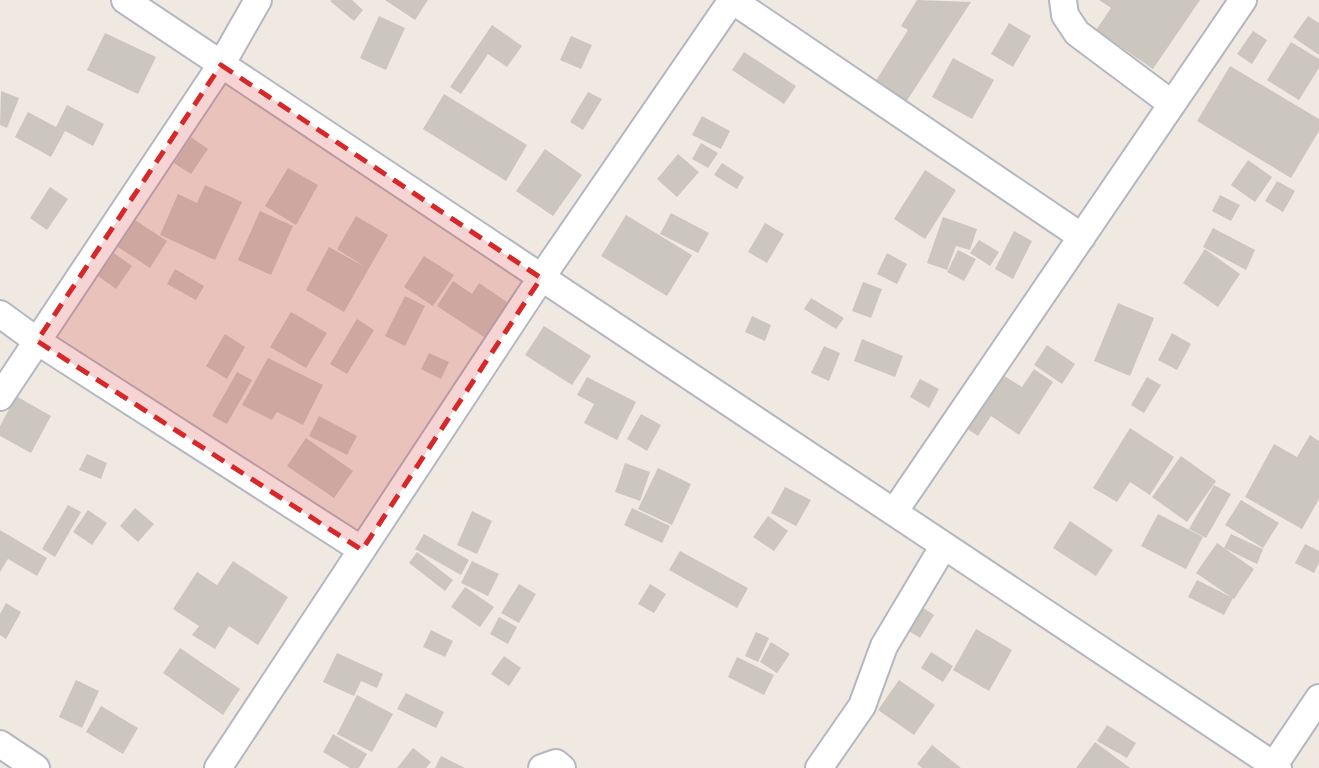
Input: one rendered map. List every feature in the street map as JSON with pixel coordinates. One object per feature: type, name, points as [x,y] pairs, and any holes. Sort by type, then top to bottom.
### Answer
[{"type":"street","points":[[125,0],[1275,767],[1319,698]]},
{"type":"street","points":[[0,397],[221,65],[258,0]]},
{"type":"street","points":[[218,768],[541,278],[732,0],[1082,237]]},
{"type":"street","points":[[1063,0],[1065,15],[1077,33],[1172,104]]},
{"type":"street","points":[[894,512],[1243,0]]},
{"type":"street","points":[[0,314],[37,341],[362,550]]},
{"type":"street","points":[[819,768],[862,706],[884,646],[943,547]]},
{"type":"street","points":[[0,744],[36,768]]},
{"type":"street","points":[[542,768],[556,763],[562,768]]},
{"type":"highlighted area","points":[[221,65],[541,278],[362,550],[37,341]]},
{"type":"building","points":[[352,0],[363,10],[354,21],[330,1]]},
{"type":"building","points":[[385,0],[428,0],[415,20]]},
{"type":"building","points":[[917,0],[971,2],[906,102],[875,82],[908,30],[901,26]]},
{"type":"building","points":[[1099,0],[1200,0],[1153,69],[1096,30],[1111,8]]},
{"type":"building","points":[[379,16],[405,28],[386,70],[360,58]]},
{"type":"building","points":[[1308,16],[1319,23],[1319,55],[1293,37]]},
{"type":"building","points":[[1009,23],[1031,36],[1013,67],[991,54]]},
{"type":"building","points":[[492,25],[522,46],[507,67],[488,54],[461,94],[450,87]]},
{"type":"building","points":[[1253,31],[1267,40],[1252,64],[1237,54]]},
{"type":"building","points":[[105,33],[156,57],[138,94],[87,70]]},
{"type":"building","points":[[571,36],[592,45],[581,69],[560,60]]},
{"type":"building","points":[[1291,42],[1319,59],[1319,68],[1299,100],[1267,80]]},
{"type":"building","points":[[744,52],[796,86],[784,104],[732,70]]},
{"type":"building","points":[[953,58],[994,80],[972,119],[932,97]]},
{"type":"building","points":[[1230,66],[1319,119],[1319,131],[1291,178],[1197,121]]},
{"type":"building","points":[[1,91],[19,98],[7,128],[0,125]]},
{"type":"building","points":[[588,92],[602,99],[583,130],[570,122]]},
{"type":"building","points":[[444,94],[527,145],[506,181],[423,129]]},
{"type":"building","points":[[67,105],[104,124],[93,146],[65,131],[51,157],[15,137],[28,112],[56,127]]},
{"type":"building","points":[[702,116],[730,131],[721,149],[692,135]]},
{"type":"building","points":[[191,137],[208,149],[191,174],[174,163]]},
{"type":"building","points":[[701,143],[718,153],[708,168],[692,159]]},
{"type":"building","points":[[545,149],[582,175],[553,216],[516,191]]},
{"type":"building","points":[[678,154],[699,172],[677,197],[657,179]]},
{"type":"building","points":[[1248,160],[1272,177],[1255,202],[1231,185]]},
{"type":"building","points":[[722,163],[744,177],[737,189],[714,175]]},
{"type":"building","points":[[288,168],[318,185],[296,225],[265,206]]},
{"type":"building","points":[[925,170],[956,190],[925,239],[894,219]]},
{"type":"building","points":[[1277,181],[1295,191],[1283,212],[1265,201]]},
{"type":"building","points":[[205,185],[242,202],[215,260],[160,235],[178,194],[197,203]]},
{"type":"building","points":[[50,187],[68,199],[47,230],[30,218]]},
{"type":"building","points":[[1220,195],[1240,205],[1231,221],[1212,211]]},
{"type":"building","points":[[260,211],[293,226],[271,275],[238,260]]},
{"type":"building","points":[[671,213],[709,233],[698,253],[660,234]]},
{"type":"building","points":[[626,215],[692,255],[667,296],[601,256]]},
{"type":"building","points":[[356,216],[388,235],[344,312],[306,290],[329,247],[365,267],[337,249]]},
{"type":"building","points":[[943,217],[977,229],[970,250],[956,246],[947,270],[927,263]]},
{"type":"building","points":[[135,220],[167,241],[150,268],[118,247]]},
{"type":"building","points":[[765,223],[784,234],[767,263],[748,252]]},
{"type":"building","points":[[1213,228],[1255,250],[1246,270],[1203,247]]},
{"type":"building","points":[[1014,231],[1032,241],[1013,279],[995,269]]},
{"type":"building","points":[[979,240],[999,252],[990,266],[970,253]]},
{"type":"building","points":[[1205,249],[1240,274],[1218,307],[1183,283]]},
{"type":"building","points":[[958,250],[976,259],[964,281],[947,272]]},
{"type":"building","points":[[114,253],[132,266],[116,289],[98,276]]},
{"type":"building","points":[[887,253],[907,264],[897,284],[877,274]]},
{"type":"building","points":[[424,256],[454,275],[433,306],[404,287]]},
{"type":"building","points":[[175,269],[204,286],[196,300],[167,284]]},
{"type":"building","points":[[453,281],[472,294],[479,283],[510,304],[487,339],[437,306]]},
{"type":"building","points":[[863,282],[882,289],[871,318],[852,311]]},
{"type":"building","points":[[405,296],[425,306],[405,346],[385,336]]},
{"type":"building","points":[[811,298],[844,318],[836,329],[804,309]]},
{"type":"building","points":[[1118,303],[1154,318],[1130,376],[1094,361]]},
{"type":"building","points":[[291,312],[327,333],[306,368],[270,347]]},
{"type":"building","points":[[752,316],[771,325],[765,341],[745,332]]},
{"type":"building","points":[[357,319],[374,330],[347,374],[330,364]]},
{"type":"building","points":[[544,326],[591,356],[572,385],[525,355]]},
{"type":"building","points":[[1172,333],[1191,344],[1177,370],[1158,360]]},
{"type":"building","points":[[225,334],[245,347],[227,379],[206,366]]},
{"type":"building","points":[[862,339],[903,356],[895,377],[854,361]]},
{"type":"building","points":[[1047,345],[1075,364],[1062,384],[1034,365]]},
{"type":"building","points":[[824,346],[840,353],[829,381],[811,373]]},
{"type":"building","points":[[429,353],[449,362],[441,379],[421,369]]},
{"type":"building","points":[[268,358],[323,385],[303,425],[277,412],[272,420],[242,405]]},
{"type":"building","points":[[1034,369],[1053,382],[1019,435],[991,416],[978,436],[966,428],[1001,374],[1022,387]]},
{"type":"building","points":[[237,372],[252,380],[227,424],[212,416]]},
{"type":"building","points":[[587,377],[636,402],[617,440],[584,423],[594,404],[577,395]]},
{"type":"building","points":[[1147,377],[1161,385],[1144,413],[1131,405]]},
{"type":"building","points":[[920,379],[939,389],[929,408],[910,397]]},
{"type":"building","points":[[16,396],[51,416],[31,453],[0,436],[0,426]]},
{"type":"building","points":[[641,414],[661,425],[647,451],[627,439]]},
{"type":"building","points":[[319,416],[357,436],[347,455],[309,436]]},
{"type":"building","points":[[1130,428],[1174,457],[1150,495],[1130,482],[1117,502],[1093,488]]},
{"type":"building","points":[[1310,435],[1319,441],[1319,499],[1302,529],[1245,497],[1274,444],[1297,457]]},
{"type":"building","points":[[306,438],[353,471],[334,498],[287,466]]},
{"type":"building","points":[[87,454],[107,463],[101,479],[79,470]]},
{"type":"building","points":[[1181,456],[1216,481],[1187,522],[1152,497]]},
{"type":"building","points":[[625,463],[650,472],[640,501],[615,492]]},
{"type":"building","points":[[658,468],[691,484],[672,525],[638,509]]},
{"type":"building","points":[[1214,485],[1231,494],[1206,538],[1189,529]]},
{"type":"building","points":[[785,487],[811,500],[796,526],[771,513]]},
{"type":"building","points":[[1241,500],[1279,523],[1263,548],[1225,525]]},
{"type":"building","points":[[68,505],[81,512],[55,557],[42,549]]},
{"type":"building","points":[[135,508],[154,524],[138,542],[120,526]]},
{"type":"building","points":[[632,508],[670,526],[662,543],[624,525]]},
{"type":"building","points":[[88,510],[107,523],[92,545],[73,532]]},
{"type":"building","points":[[472,511],[492,521],[477,554],[457,545]]},
{"type":"building","points":[[1158,514],[1203,537],[1186,569],[1141,546]]},
{"type":"building","points":[[768,516],[788,531],[774,551],[753,537]]},
{"type":"building","points":[[1070,521],[1113,550],[1096,576],[1053,548]]},
{"type":"building","points":[[0,530],[47,558],[37,576],[8,559],[0,572]]},
{"type":"building","points":[[424,534],[469,560],[461,575],[415,549]]},
{"type":"building","points":[[1231,534],[1263,549],[1257,564],[1224,548]]},
{"type":"building","points":[[1217,543],[1254,569],[1234,599],[1196,573]]},
{"type":"building","points":[[1305,544],[1319,551],[1319,563],[1314,573],[1295,563]]},
{"type":"building","points":[[680,551],[748,588],[737,608],[669,570]]},
{"type":"building","points":[[417,552],[453,580],[445,591],[409,563]]},
{"type":"building","points":[[233,561],[288,597],[258,645],[229,626],[215,649],[192,635],[199,626],[173,609],[197,572],[217,585]]},
{"type":"building","points":[[472,561],[499,574],[488,596],[461,583]]},
{"type":"building","points":[[1197,580],[1233,598],[1224,615],[1188,597]]},
{"type":"building","points":[[519,584],[536,594],[519,623],[501,613]]},
{"type":"building","points":[[650,584],[666,594],[654,613],[638,604]]},
{"type":"building","points":[[465,587],[494,607],[480,627],[451,607]]},
{"type":"building","points":[[6,603],[21,612],[6,639],[0,635],[0,614]]},
{"type":"building","points":[[919,605],[934,615],[920,638],[904,628]]},
{"type":"building","points":[[499,617],[517,627],[508,644],[490,634]]},
{"type":"building","points":[[976,629],[1012,650],[989,691],[953,670]]},
{"type":"building","points":[[431,630],[453,641],[445,657],[423,647]]},
{"type":"building","points":[[756,632],[769,638],[758,662],[745,656]]},
{"type":"building","points":[[771,642],[790,654],[777,673],[760,662]]},
{"type":"building","points":[[180,648],[240,689],[223,715],[163,673]]},
{"type":"building","points":[[931,652],[953,666],[943,682],[921,668]]},
{"type":"building","points":[[337,653],[383,674],[377,688],[361,681],[354,696],[323,682]]},
{"type":"building","points":[[504,656],[521,668],[509,686],[491,674]]},
{"type":"building","points":[[737,657],[774,675],[764,695],[728,677]]},
{"type":"building","points":[[76,680],[99,691],[82,728],[59,717]]},
{"type":"building","points":[[899,680],[935,705],[914,735],[878,710]]},
{"type":"building","points":[[406,693],[444,712],[436,728],[397,709]]},
{"type":"building","points":[[357,695],[393,714],[372,752],[337,734]]},
{"type":"building","points":[[101,706],[138,728],[123,754],[86,732]]},
{"type":"building","points":[[1107,725],[1136,743],[1127,758],[1097,741]]},
{"type":"building","points":[[333,734],[367,754],[359,768],[350,768],[323,752]]},
{"type":"building","points":[[1095,742],[1130,768],[1076,768]]},
{"type":"building","points":[[932,745],[961,768],[922,768],[917,764]]},
{"type":"building","points":[[413,748],[431,762],[426,768],[397,768]]},
{"type":"building","points":[[441,756],[465,768],[435,768]]}]
